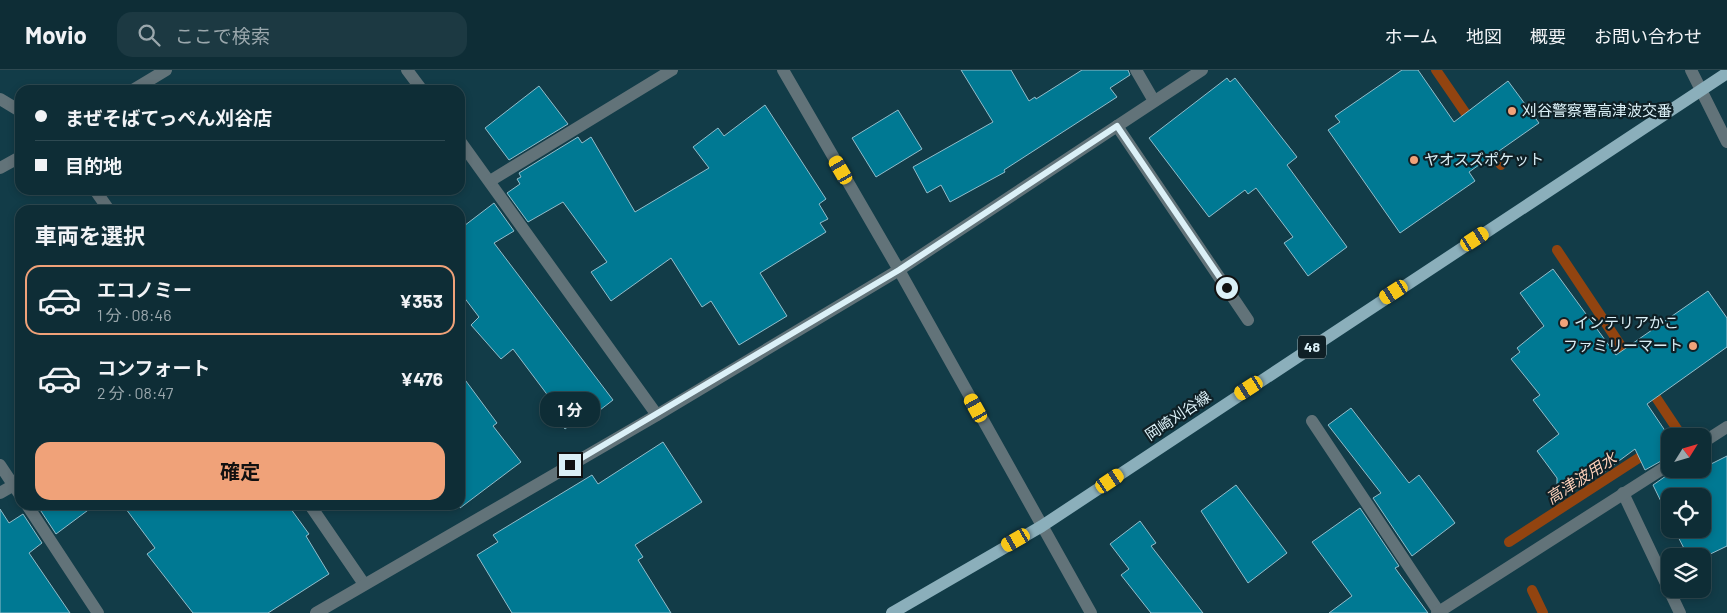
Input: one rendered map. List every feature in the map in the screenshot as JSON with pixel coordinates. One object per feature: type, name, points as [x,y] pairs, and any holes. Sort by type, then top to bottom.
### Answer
[{"type":"main road","name":"岡崎刈谷線","points":[[892,613],[1042,526],[1727,73]]},
{"type":"street","points":[[141,85],[166,70]]},
{"type":"street","points":[[407,70],[418,85]]},
{"type":"street","points":[[490,181],[672,70]]},
{"type":"street","points":[[783,70],[899,270],[1092,613]]},
{"type":"street","points":[[1136,70],[1154,101]]},
{"type":"street","points":[[316,613],[657,415],[899,270],[1202,70]]},
{"type":"street","points":[[1691,70],[1727,142]]},
{"type":"street","points":[[0,99],[15,109]]},
{"type":"street","points":[[1117,126],[1248,320]]},
{"type":"street","points":[[465,148],[657,415]]},
{"type":"street","points":[[0,168],[15,159]]},
{"type":"street","points":[[1312,421],[1438,612],[1661,470]]},
{"type":"street","points":[[1711,437],[1727,427]]},
{"type":"street","points":[[0,465],[15,487]]},
{"type":"street","points":[[0,493],[15,490]]},
{"type":"street","points":[[1623,493],[1680,613]]},
{"type":"street","points":[[30,510],[98,613]]},
{"type":"street","points":[[313,510],[364,584]]},
{"type":"building","points":[[961,70],[1011,70],[1029,101],[1035,97],[1036,99],[1082,70],[1128,70],[1130,75],[1110,88],[1117,97],[1004,170],[1005,172],[950,202],[941,185],[927,193],[913,167],[993,122]]},
{"type":"building","points":[[1402,70],[1418,70],[1454,122],[1508,81],[1539,123],[1469,172],[1475,181],[1400,233],[1328,130],[1340,122],[1335,116]]},
{"type":"building","points":[[1227,78],[1230,82],[1235,78],[1297,157],[1287,165],[1347,247],[1308,276],[1284,243],[1293,237],[1256,188],[1248,194],[1245,190],[1209,217],[1149,138]]},
{"type":"building","points":[[539,86],[568,124],[509,160],[485,128]]},
{"type":"building","points":[[765,105],[826,199],[819,204],[828,219],[820,223],[826,232],[760,273],[787,316],[739,345],[711,301],[702,307],[671,258],[611,301],[591,272],[607,262],[563,202],[528,222],[507,193],[520,184],[517,179],[521,177],[519,173],[578,137],[582,143],[591,137],[635,212],[709,168],[693,147],[718,128],[724,136]]},
{"type":"building","points":[[898,110],[922,149],[876,177],[852,138]]},
{"type":"building","points":[[494,203],[514,231],[494,243],[613,400],[587,420],[583,415],[565,429],[546,405],[552,401],[513,349],[501,359],[471,325],[479,317],[465,299],[465,225]]},
{"type":"building","points":[[1553,269],[1616,355],[1708,291],[1727,318],[1727,347],[1647,404],[1663,428],[1661,428],[1661,461],[1645,470],[1635,449],[1604,472],[1601,468],[1557,498],[1557,478],[1537,451],[1559,434],[1533,400],[1540,395],[1511,359],[1520,352],[1517,348],[1544,326],[1520,293]]},
{"type":"building","points":[[465,380],[497,423],[493,426],[521,462],[465,504]]},
{"type":"building","points":[[1351,408],[1409,483],[1419,475],[1455,523],[1412,556],[1373,498],[1381,493],[1328,425]]},
{"type":"building","points":[[663,442],[702,502],[635,545],[643,557],[638,560],[671,613],[512,613],[477,555],[498,542],[493,535],[592,475],[598,484]]},
{"type":"building","points":[[1727,456],[1727,546],[1711,554],[1711,548],[1684,548],[1679,538],[1711,538],[1711,488],[1661,488],[1661,501],[1653,485],[1663,478],[1711,478],[1711,464]]},
{"type":"building","points":[[1236,485],[1287,553],[1248,583],[1201,511]]},
{"type":"building","points":[[1360,508],[1399,566],[1395,568],[1428,613],[1329,613],[1352,596],[1312,542]]},
{"type":"building","points":[[0,509],[9,523],[23,514],[42,543],[29,553],[70,613],[0,613]]},
{"type":"building","points":[[40,510],[88,510],[56,534]]},
{"type":"building","points":[[127,510],[292,510],[309,534],[306,536],[329,574],[268,613],[193,613],[147,554],[155,548]]},
{"type":"building","points":[[1140,521],[1156,543],[1151,546],[1203,613],[1151,613],[1121,575],[1129,569],[1110,544]]},
{"type":"waterway","name":"高津波用水","points":[[1436,70],[1473,124]]},
{"type":"waterway","name":"高津波用水","points":[[1487,145],[1501,165]]},
{"type":"waterway","name":"高津波用水","points":[[1557,250],[1631,361]]},
{"type":"waterway","name":"高津波用水","points":[[1649,387],[1676,428]]},
{"type":"waterway","name":"高津波用水","points":[[1509,542],[1651,450]]},
{"type":"waterway","name":"高津波用水","points":[[1532,590],[1543,613]]},
{"type":"place","name":"刈谷警察署高津波交番","points":[[1512,111]]},
{"type":"place","name":"ヤオスズポケット","points":[[1414,160]]},
{"type":"place","name":"インテリアかこ","points":[[1564,323]]},
{"type":"place","name":"ファミリーマート","points":[[1693,346]]},
{"type":"route","points":[[570,465],[899,270],[1117,126],[1227,288]]}]
